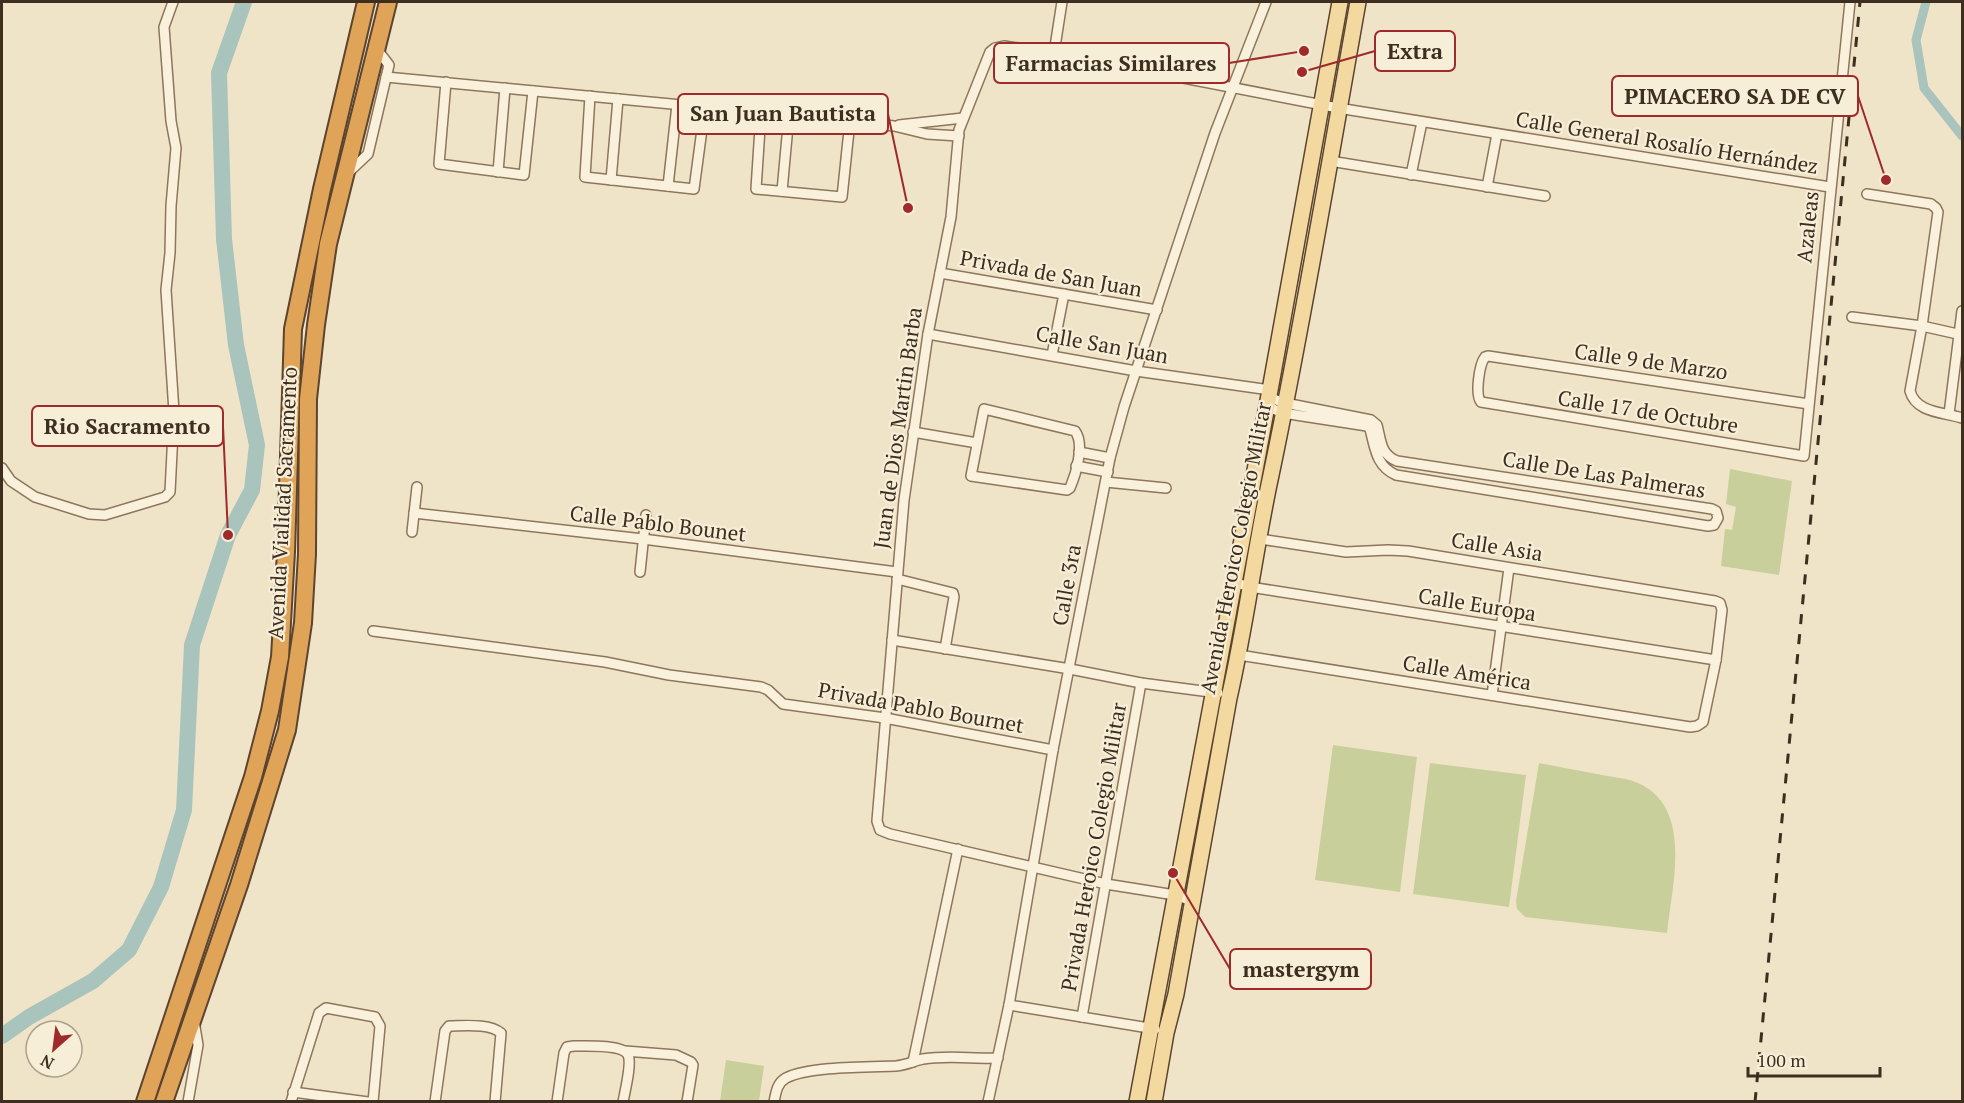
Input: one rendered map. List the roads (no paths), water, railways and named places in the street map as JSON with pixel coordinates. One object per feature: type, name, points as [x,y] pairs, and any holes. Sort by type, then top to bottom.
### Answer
[{"type":"highway","name":"Avenida Vialidad Sacramento","points":[[145,1101],[253,777],[270,711],[280,657],[293,329],[322,189],[366,2]]},
{"type":"highway","name":"Avenida Vialidad Sacramento","points":[[164,1101],[239,885],[287,730],[303,623],[308,524],[308,399],[322,277],[328,244],[388,2]]},
{"type":"main road","name":"Avenida Heroico Colegio Militar","points":[[1137,1101],[1340,2]]},
{"type":"main road","name":"Avenida Heroico Colegio Militar","points":[[1154,1101],[1239,655],[1358,2]]},
{"type":"street","points":[[2,468],[11,481],[35,497],[89,514],[105,514],[165,497],[170,492],[174,412],[166,290],[176,148],[171,121],[164,27],[173,2]]},
{"type":"street","points":[[1054,53],[1062,2]]},
{"type":"street","name":"Calle 3ra","points":[[988,1101],[1009,1005],[1053,750],[1110,458],[1136,371],[1212,143],[1266,2]]},
{"type":"street","name":"Azaleas","points":[[1804,456],[1850,2]]},
{"type":"street","name":"Calle General Rosalío Hernández","points":[[1004,46],[1054,53],[1338,108],[1830,187]]},
{"type":"street","name":"Juan de Dios Martin Barba","points":[[958,849],[890,834],[880,830],[877,821],[904,500],[928,334],[951,217],[958,136],[987,58],[995,48],[1004,46]]},
{"type":"street","points":[[345,176],[368,154],[389,65],[376,48]]},
{"type":"street","points":[[386,77],[894,126],[927,134],[958,136]]},
{"type":"street","points":[[446,82],[439,165],[524,175],[533,91]]},
{"type":"street","points":[[498,172],[505,88]]},
{"type":"street","points":[[590,96],[585,177],[694,189],[705,107]]},
{"type":"street","points":[[611,180],[618,99]]},
{"type":"street","points":[[668,186],[677,105]]},
{"type":"street","points":[[761,113],[756,189],[842,197],[850,122]]},
{"type":"street","points":[[782,191],[789,116]]},
{"type":"street","points":[[894,126],[963,118]]},
{"type":"street","points":[[1411,175],[1422,122]]},
{"type":"street","name":"Calle General Rosalío Hernández","points":[[1487,187],[1497,134]]},
{"type":"street","points":[[1330,161],[1545,196]]},
{"type":"street","points":[[1867,194],[1931,204],[1936,208],[1939,217],[1910,391],[1913,399],[1923,408],[1962,418]]},
{"type":"street","name":"Privada de San Juan","points":[[940,273],[1157,310]]},
{"type":"street","points":[[1052,355],[1064,294]]},
{"type":"street","points":[[1949,414],[1962,311]]},
{"type":"street","points":[[1852,317],[1922,326],[1960,335]]},
{"type":"street","name":"Calle San Juan","points":[[928,334],[1052,355],[1268,398]]},
{"type":"street","name":"Calle 9 de Marzo","points":[[1486,403],[1481,402],[1477,396],[1481,362],[1488,356],[1809,404]]},
{"type":"street","points":[[1268,398],[1284,408],[1367,426],[1370,429],[1376,457],[1384,459]]},
{"type":"street","name":"Calle 17 de Octubre","points":[[1486,403],[1804,456]]},
{"type":"street","points":[[984,409],[1073,429],[1078,434],[1079,452],[1071,487],[1066,490],[970,476],[984,409]]},
{"type":"street","points":[[914,432],[977,443]]},
{"type":"street","points":[[1079,452],[1110,458]]},
{"type":"street","name":"Calle De Las Palmeras","points":[[1384,459],[1397,461],[1562,487],[1712,509],[1716,511],[1718,518],[1714,525],[1708,526],[1396,475],[1385,468],[1384,459]]},
{"type":"street","points":[[1076,466],[1107,477],[1166,488]]},
{"type":"street","points":[[412,532],[417,487]]},
{"type":"street","points":[[1560,502],[1562,487]]},
{"type":"street","name":"Calle Pablo Bounet","points":[[414,513],[643,539],[897,575],[953,593],[945,649]]},
{"type":"street","points":[[640,572],[646,515]]},
{"type":"street","name":"Calle Asia","points":[[1260,539],[1346,552],[1408,551],[1715,601],[1720,603],[1722,610],[1716,660]]},
{"type":"street","points":[[1492,695],[1509,567]]},
{"type":"street","name":"Calle Europa","points":[[1233,582],[1250,587],[1502,628],[1716,660]]},
{"type":"street","name":"Privada Pablo Bournet","points":[[373,632],[605,662],[669,675],[761,687],[768,690],[783,704],[885,718],[1053,750]]},
{"type":"street","points":[[892,640],[1142,683],[1214,691],[1229,698]]},
{"type":"street","name":"Calle América","points":[[1239,655],[1690,727],[1703,722],[1716,660]]},
{"type":"street","name":"Privada Heroico Colegio Militar","points":[[1082,1017],[1142,683]]},
{"type":"street","points":[[913,1062],[958,849],[1106,884],[1175,895],[1192,901]]},
{"type":"street","points":[[1009,1005],[1150,1027],[1166,1033]]},
{"type":"street","points":[[368,1101],[292,1097],[319,1013],[326,1008],[375,1017],[379,1023],[373,1101]]},
{"type":"street","points":[[188,1101],[198,1045],[193,1018]]},
{"type":"street","points":[[435,1101],[445,1030],[449,1026],[469,1026],[496,1029],[501,1033],[495,1101]]},
{"type":"street","points":[[557,1101],[564,1053],[567,1047],[616,1048],[626,1051],[676,1055],[693,1065],[687,1101]]},
{"type":"street","points":[[623,1101],[629,1062],[626,1051]]},
{"type":"street","points":[[774,1101],[776,1089],[790,1076],[863,1066],[900,1065],[923,1059],[998,1058]]},
{"type":"waterway","points":[[2,1036],[29,1017],[93,981],[129,950],[161,887],[184,810],[192,645],[228,535],[252,490],[257,445],[236,345],[224,239],[219,73],[244,2]]},
{"type":"waterway","points":[[1926,2],[1916,40],[1924,88],[1962,136]]},
{"type":"railway","points":[[1755,1102],[1860,2]]},
{"type":"place","name":"Farmacias Similares","points":[[1304,51]]},
{"type":"place","name":"Extra","points":[[1302,72]]},
{"type":"place","name":"PIMACERO SA DE CV","points":[[1886,180]]},
{"type":"place","name":"San Juan Bautista","points":[[908,208]]},
{"type":"place","name":"Rio Sacramento","points":[[228,535]]},
{"type":"place","name":"mastergym","points":[[1173,873]]}]
